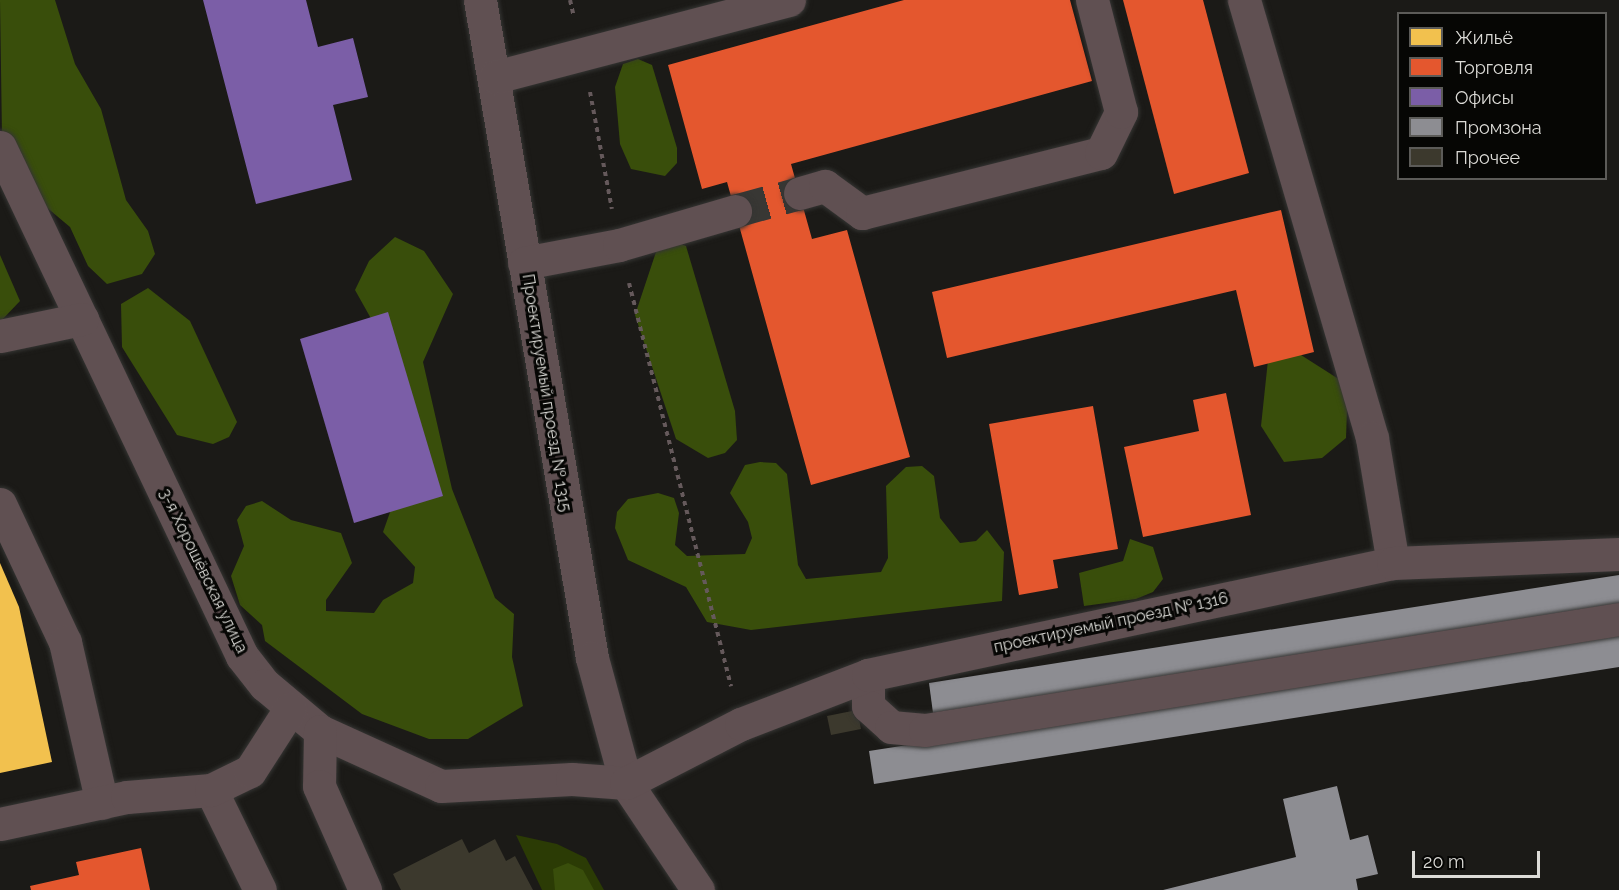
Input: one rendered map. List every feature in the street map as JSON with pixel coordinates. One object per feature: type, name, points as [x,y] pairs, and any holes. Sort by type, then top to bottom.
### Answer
[{"type":"street","name":"Проектируемый проезд № 1315","points":[[480,0],[495,77],[524,263],[592,658],[626,783]]},
{"type":"street","points":[[495,77],[789,0]]},
{"type":"street","points":[[800,193],[825,186],[862,213],[1101,153],[1121,112],[1092,0]]},
{"type":"street","points":[[1244,0],[1372,438],[1393,563]]},
{"type":"street","name":"3-я Хорошёвская улица","points":[[0,147],[242,656],[290,709],[320,731],[441,786],[572,779],[626,783]]},
{"type":"street","points":[[524,263],[619,245],[735,211]]},
{"type":"street","points":[[0,336],[82,318]]},
{"type":"street","points":[[0,504],[65,642],[102,803]]},
{"type":"street","name":"проектируемый проезд № 1316","points":[[626,783],[741,724],[868,675],[1393,563],[1619,554]]},
{"type":"street","points":[[868,675],[868,706],[891,727],[925,730],[1619,619]]},
{"type":"street","points":[[0,824],[102,803],[211,790],[250,771],[290,709]]},
{"type":"street","points":[[320,731],[319,786],[365,890]]},
{"type":"street","points":[[626,783],[698,890]]},
{"type":"street","points":[[211,790],[260,890]]},
{"type":"path","points":[[570,0],[619,245],[741,724]]},
{"type":"green space","points":[[0,0],[55,0],[75,64],[101,109],[126,200],[148,231],[155,254],[142,274],[107,284],[88,266],[70,227],[33,196],[21,152],[2,137]]},
{"type":"green space","points":[[638,59],[652,65],[677,148],[677,163],[665,176],[631,169],[620,144],[615,87],[623,64]]},
{"type":"green space","points":[[395,237],[424,251],[453,294],[423,362],[452,489],[495,598],[514,614],[512,657],[523,706],[468,739],[429,739],[362,714],[265,641],[262,625],[240,605],[231,576],[244,546],[237,520],[246,506],[262,501],[291,520],[341,533],[352,563],[326,600],[326,611],[374,613],[383,600],[413,583],[415,567],[383,532],[394,501],[378,331],[355,290],[369,261]]},
{"type":"green space","points":[[671,240],[686,246],[735,411],[737,440],[725,453],[708,458],[676,439],[635,315],[657,249]]},
{"type":"green space","points":[[0,255],[20,301],[0,322]]},
{"type":"green space","points":[[148,288],[190,321],[237,422],[229,437],[213,444],[177,435],[122,347],[121,304]]},
{"type":"green space","points":[[1290,348],[1348,385],[1346,438],[1322,458],[1284,462],[1261,426],[1268,360]]},
{"type":"green space","points":[[760,462],[776,463],[787,474],[798,565],[806,579],[881,572],[888,558],[886,486],[906,467],[922,466],[934,476],[940,518],[960,543],[976,541],[987,530],[1004,552],[1002,601],[751,630],[707,622],[686,587],[628,560],[615,528],[617,512],[628,499],[658,493],[674,498],[679,513],[675,545],[687,556],[745,554],[752,538],[748,522],[730,493],[745,465]]},
{"type":"green space","points":[[1130,539],[1153,547],[1163,579],[1153,592],[1136,599],[1084,606],[1079,573],[1123,561]]},
{"type":"green space","points":[[516,835],[557,844],[586,858],[604,890],[542,890]]},
{"type":"green space","points":[[568,863],[583,870],[594,890],[555,890],[553,869]]},
{"type":"building: Жильё","points":[[0,563],[19,607],[52,762],[0,773]]},
{"type":"building: Торговля","points":[[904,0],[1070,0],[1092,81],[791,164],[812,239],[847,230],[910,457],[811,485],[727,182],[702,189],[668,65]]},
{"type":"building: Торговля","points":[[1123,0],[1203,0],[1249,173],[1174,194]]},
{"type":"building: Торговля","points":[[1281,210],[1314,352],[1254,367],[1236,290],[947,358],[932,292]]},
{"type":"building: Торговля","points":[[1226,393],[1251,515],[1143,537],[1124,447],[1199,431],[1193,400]]},
{"type":"building: Торговля","points":[[1093,406],[1118,549],[1053,560],[1058,588],[1019,595],[989,424]]},
{"type":"building: Торговля","points":[[141,848],[150,890],[31,890],[30,886],[79,875],[76,862]]},
{"type":"building: Офисы","points":[[203,0],[306,0],[318,47],[353,38],[368,97],[333,105],[352,180],[256,204]]},
{"type":"building: Офисы","points":[[388,312],[443,496],[354,523],[300,339]]},
{"type":"building: Промзона","points":[[1619,575],[1619,605],[933,713],[929,683]]},
{"type":"building: Промзона","points":[[1619,634],[1619,667],[874,784],[869,751]]},
{"type":"building: Промзона","points":[[1337,786],[1350,840],[1368,835],[1378,874],[1356,879],[1358,890],[1163,890],[1296,857],[1283,799]]},
{"type":"building: Прочее","points":[[857,710],[861,729],[831,735],[827,716]]},
{"type":"building: Прочее","points":[[462,839],[469,853],[495,839],[506,861],[515,856],[533,890],[401,890],[393,874]]},
{"type":"tunnel","points":[[735,211],[800,193]]}]
